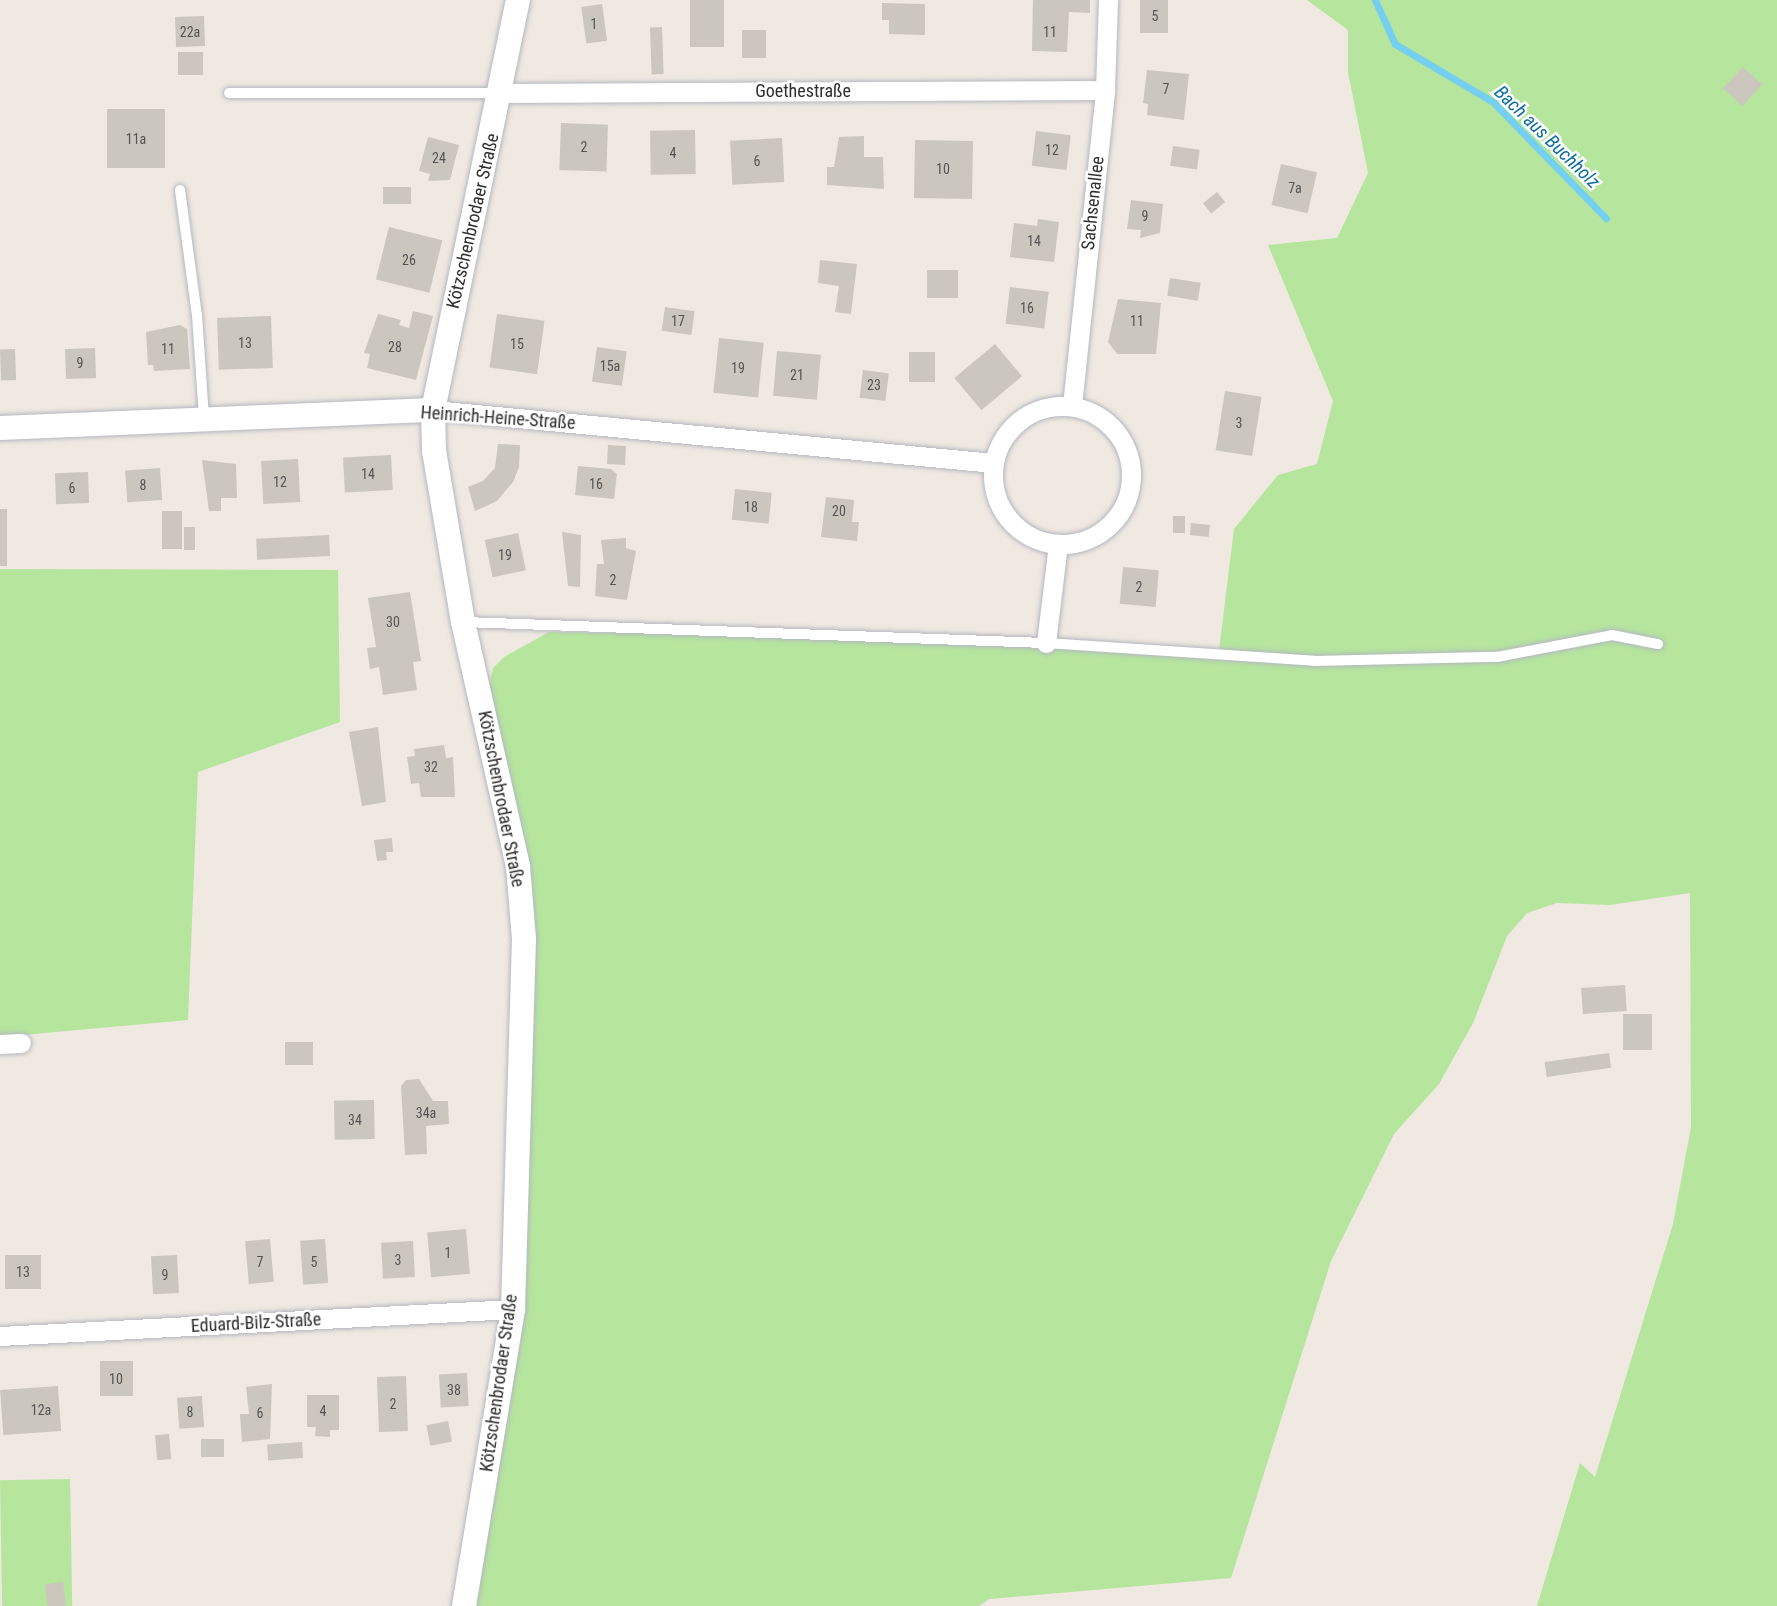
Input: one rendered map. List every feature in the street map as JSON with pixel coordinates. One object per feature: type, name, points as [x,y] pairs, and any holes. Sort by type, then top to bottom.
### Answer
[{"type":"street","name":"Kötzschenbrodaer Straße","points":[[464,1606],[513,1309],[524,939],[518,866],[463,622],[434,451],[433,410],[502,93],[518,0]]},
{"type":"street","name":"Sachsenallee","points":[[1072,406],[1105,90],[1108,0]]},
{"type":"street","name":"Goethestraße","points":[[502,93],[1105,90]]},
{"type":"street","points":[[1072,406],[1095,413],[1113,427],[1126,447],[1132,470],[1129,493],[1119,514],[1092,536],[1058,544],[1036,538],[1016,526],[1002,508],[994,486],[994,463],[1003,438],[1021,418],[1046,407],[1072,406]]},
{"type":"street","name":"Heinrich-Heine-Straße","points":[[0,428],[433,410],[994,463]]},
{"type":"street","points":[[1046,643],[1058,544]]},
{"type":"street","points":[[0,1044],[21,1042]]},
{"type":"street","name":"Eduard-Bilz-Straße","points":[[0,1336],[513,1309]]},
{"type":"lane","points":[[229,93],[502,93]]},
{"type":"lane","points":[[180,190],[197,315],[204,419]]},
{"type":"lane","points":[[463,622],[1046,643],[1314,661],[1497,657],[1612,635],[1658,644]]},
{"type":"green space","points":[[1307,0],[1777,0],[1777,1606],[1537,1606],[1580,1463],[1595,1477],[1673,1224],[1691,1127],[1690,893],[1610,905],[1557,903],[1527,913],[1507,936],[1473,1023],[1439,1084],[1394,1134],[1331,1261],[1231,1578],[989,1599],[979,1606],[472,1606],[527,1043],[490,682],[493,668],[504,657],[549,632],[911,637],[1219,651],[1234,529],[1278,475],[1317,464],[1333,401],[1268,245],[1337,238],[1368,173],[1348,72],[1348,30]]},
{"type":"green space","points":[[0,569],[338,570],[340,722],[198,772],[188,1020],[0,1037]]},
{"type":"green space","points":[[70,1479],[72,1606],[2,1606],[0,1480]]},
{"type":"building","points":[[690,0],[724,0],[724,47],[690,47]]},
{"type":"building","points":[[1033,0],[1090,0],[1090,13],[1069,12],[1067,52],[1032,51]]},
{"type":"building","points":[[1140,0],[1168,0],[1168,33],[1140,33]]},
{"type":"building","points":[[882,3],[925,4],[925,35],[889,34],[889,20],[882,20]]},
{"type":"building","points":[[602,4],[607,41],[586,44],[581,7]]},
{"type":"building","points":[[204,16],[205,46],[176,47],[175,17]]},
{"type":"building","points":[[650,27],[662,27],[664,74],[652,74]]},
{"type":"building","points":[[742,30],[766,30],[766,58],[742,58]]},
{"type":"building","points":[[178,52],[203,52],[203,75],[178,75]]},
{"type":"building","points":[[1743,67],[1762,85],[1742,106],[1723,88]]},
{"type":"building","points":[[1147,70],[1189,74],[1184,120],[1147,115],[1148,104],[1143,103]]},
{"type":"building","points":[[107,109],[165,109],[165,168],[107,168]]},
{"type":"building","points":[[561,123],[608,125],[606,172],[559,170]]},
{"type":"building","points":[[695,130],[696,174],[651,175],[650,131]]},
{"type":"building","points":[[1036,131],[1071,135],[1066,170],[1032,166]]},
{"type":"building","points":[[864,136],[864,157],[883,157],[884,189],[827,185],[827,167],[834,167],[839,137]]},
{"type":"building","points":[[428,137],[459,145],[450,180],[428,181],[430,174],[419,171]]},
{"type":"building","points":[[782,138],[784,182],[732,185],[730,141]]},
{"type":"building","points":[[915,140],[973,141],[972,199],[914,198]]},
{"type":"building","points":[[1173,146],[1200,150],[1197,170],[1170,166]]},
{"type":"building","points":[[1281,164],[1317,172],[1308,213],[1272,205]]},
{"type":"building","points":[[383,187],[411,187],[411,204],[383,204]]},
{"type":"building","points":[[1217,192],[1225,202],[1211,213],[1203,203]]},
{"type":"building","points":[[1131,200],[1163,204],[1160,233],[1140,238],[1141,230],[1127,229]]},
{"type":"building","points":[[1038,219],[1059,222],[1054,262],[1010,257],[1014,223],[1037,226]]},
{"type":"building","points":[[389,227],[442,240],[429,293],[376,279]]},
{"type":"building","points":[[820,260],[857,264],[851,314],[835,312],[839,286],[818,283]]},
{"type":"building","points":[[927,270],[958,270],[958,298],[927,298]]},
{"type":"building","points":[[1170,278],[1201,283],[1198,301],[1167,296]]},
{"type":"building","points":[[1010,287],[1049,292],[1044,328],[1005,324]]},
{"type":"building","points":[[1118,299],[1161,303],[1156,354],[1117,354],[1108,342]]},
{"type":"building","points":[[665,307],[695,311],[691,335],[662,331]]},
{"type":"building","points":[[413,311],[433,316],[416,380],[367,368],[370,354],[364,353],[378,314],[401,320],[399,325],[409,328]]},
{"type":"building","points":[[497,314],[545,321],[537,374],[489,367]]},
{"type":"building","points":[[271,316],[273,368],[219,370],[217,318]]},
{"type":"building","points":[[180,325],[187,329],[190,369],[154,371],[153,365],[148,365],[146,332]]},
{"type":"building","points":[[719,338],[764,343],[758,397],[713,393]]},
{"type":"building","points":[[995,344],[1022,376],[981,410],[954,378]]},
{"type":"building","points":[[597,347],[627,351],[622,386],[592,382]]},
{"type":"building","points":[[95,348],[96,378],[66,379],[65,349]]},
{"type":"building","points":[[15,349],[16,380],[1,381],[0,350]]},
{"type":"building","points":[[777,351],[821,355],[817,400],[773,396]]},
{"type":"building","points":[[909,352],[935,352],[935,382],[909,382]]},
{"type":"building","points":[[863,370],[889,373],[885,401],[860,398]]},
{"type":"building","points":[[1225,391],[1262,397],[1252,456],[1216,450]]},
{"type":"building","points":[[498,444],[520,445],[519,467],[513,482],[497,501],[475,511],[468,487],[483,481],[495,468]]},
{"type":"building","points":[[608,445],[626,446],[625,465],[607,464]]},
{"type":"building","points":[[391,455],[393,490],[345,492],[343,458]]},
{"type":"building","points":[[298,459],[300,502],[263,504],[261,461]]},
{"type":"building","points":[[202,460],[236,464],[237,498],[221,498],[221,511],[209,511]]},
{"type":"building","points":[[578,466],[611,469],[617,474],[614,499],[575,495]]},
{"type":"building","points":[[160,468],[162,500],[127,502],[125,470]]},
{"type":"building","points":[[88,472],[89,503],[56,504],[55,473]]},
{"type":"building","points":[[735,489],[772,493],[769,524],[732,520]]},
{"type":"building","points":[[826,497],[854,500],[852,522],[859,522],[857,541],[821,537]]},
{"type":"building","points":[[0,509],[7,509],[7,566],[0,566]]},
{"type":"building","points":[[162,511],[182,511],[182,549],[162,549]]},
{"type":"building","points":[[1173,516],[1185,516],[1185,533],[1173,533]]},
{"type":"building","points":[[1191,523],[1210,525],[1209,537],[1190,535]]},
{"type":"building","points":[[184,527],[195,527],[195,550],[184,550]]},
{"type":"building","points":[[562,532],[581,535],[580,587],[568,586]]},
{"type":"building","points":[[518,533],[526,570],[493,577],[485,540]]},
{"type":"building","points":[[329,535],[330,556],[257,560],[256,539]]},
{"type":"building","points":[[626,538],[626,548],[636,551],[627,600],[595,596],[597,564],[604,564],[601,540]]},
{"type":"building","points":[[1123,567],[1159,570],[1156,607],[1120,604]]},
{"type":"building","points":[[410,592],[421,661],[413,662],[417,690],[383,695],[379,667],[370,669],[367,648],[376,647],[368,598]]},
{"type":"building","points":[[378,727],[386,802],[362,806],[349,732]]},
{"type":"building","points":[[444,745],[446,758],[453,757],[455,797],[421,797],[419,783],[411,784],[407,757],[415,756],[414,749]]},
{"type":"building","points":[[392,838],[393,852],[386,852],[387,860],[377,861],[374,840]]},
{"type":"building","points":[[1625,985],[1627,1011],[1583,1014],[1581,988]]},
{"type":"building","points":[[1623,1014],[1652,1014],[1652,1050],[1623,1050]]},
{"type":"building","points":[[285,1042],[313,1042],[313,1065],[285,1065]]},
{"type":"building","points":[[1609,1053],[1611,1068],[1547,1077],[1545,1062]]},
{"type":"building","points":[[419,1079],[433,1101],[448,1101],[449,1124],[426,1126],[427,1154],[405,1155],[401,1086],[406,1080]]},
{"type":"building","points":[[374,1100],[375,1139],[335,1140],[334,1101]]},
{"type":"building","points":[[466,1229],[470,1274],[431,1277],[427,1232]]},
{"type":"building","points":[[270,1239],[274,1282],[249,1284],[245,1241]]},
{"type":"building","points":[[325,1239],[328,1283],[303,1285],[300,1241]]},
{"type":"building","points":[[413,1241],[415,1277],[383,1279],[381,1243]]},
{"type":"building","points":[[5,1255],[41,1255],[41,1289],[5,1289]]},
{"type":"building","points":[[177,1255],[179,1293],[153,1294],[151,1256]]},
{"type":"building","points":[[100,1361],[133,1361],[133,1396],[100,1396]]},
{"type":"building","points":[[467,1373],[469,1406],[441,1407],[439,1374]]},
{"type":"building","points":[[406,1376],[408,1431],[379,1432],[377,1377]]},
{"type":"building","points":[[272,1384],[270,1439],[242,1442],[240,1414],[249,1414],[246,1387]]},
{"type":"building","points":[[58,1386],[61,1431],[3,1435],[0,1390]]},
{"type":"building","points":[[307,1395],[339,1395],[339,1430],[330,1430],[330,1437],[315,1436],[316,1427],[307,1427]]},
{"type":"building","points":[[202,1396],[204,1427],[179,1429],[177,1398]]},
{"type":"building","points":[[448,1421],[452,1442],[430,1446],[426,1425]]},
{"type":"building","points":[[169,1434],[171,1459],[157,1460],[155,1435]]},
{"type":"building","points":[[201,1439],[224,1439],[224,1457],[201,1457]]},
{"type":"building","points":[[302,1442],[303,1458],[268,1460],[267,1444]]},
{"type":"building","points":[[63,1582],[66,1606],[48,1606],[45,1584]]},
{"type":"waterway","name":"Bach aus Buchholz","points":[[1375,0],[1395,44],[1493,102],[1606,218]]}]
